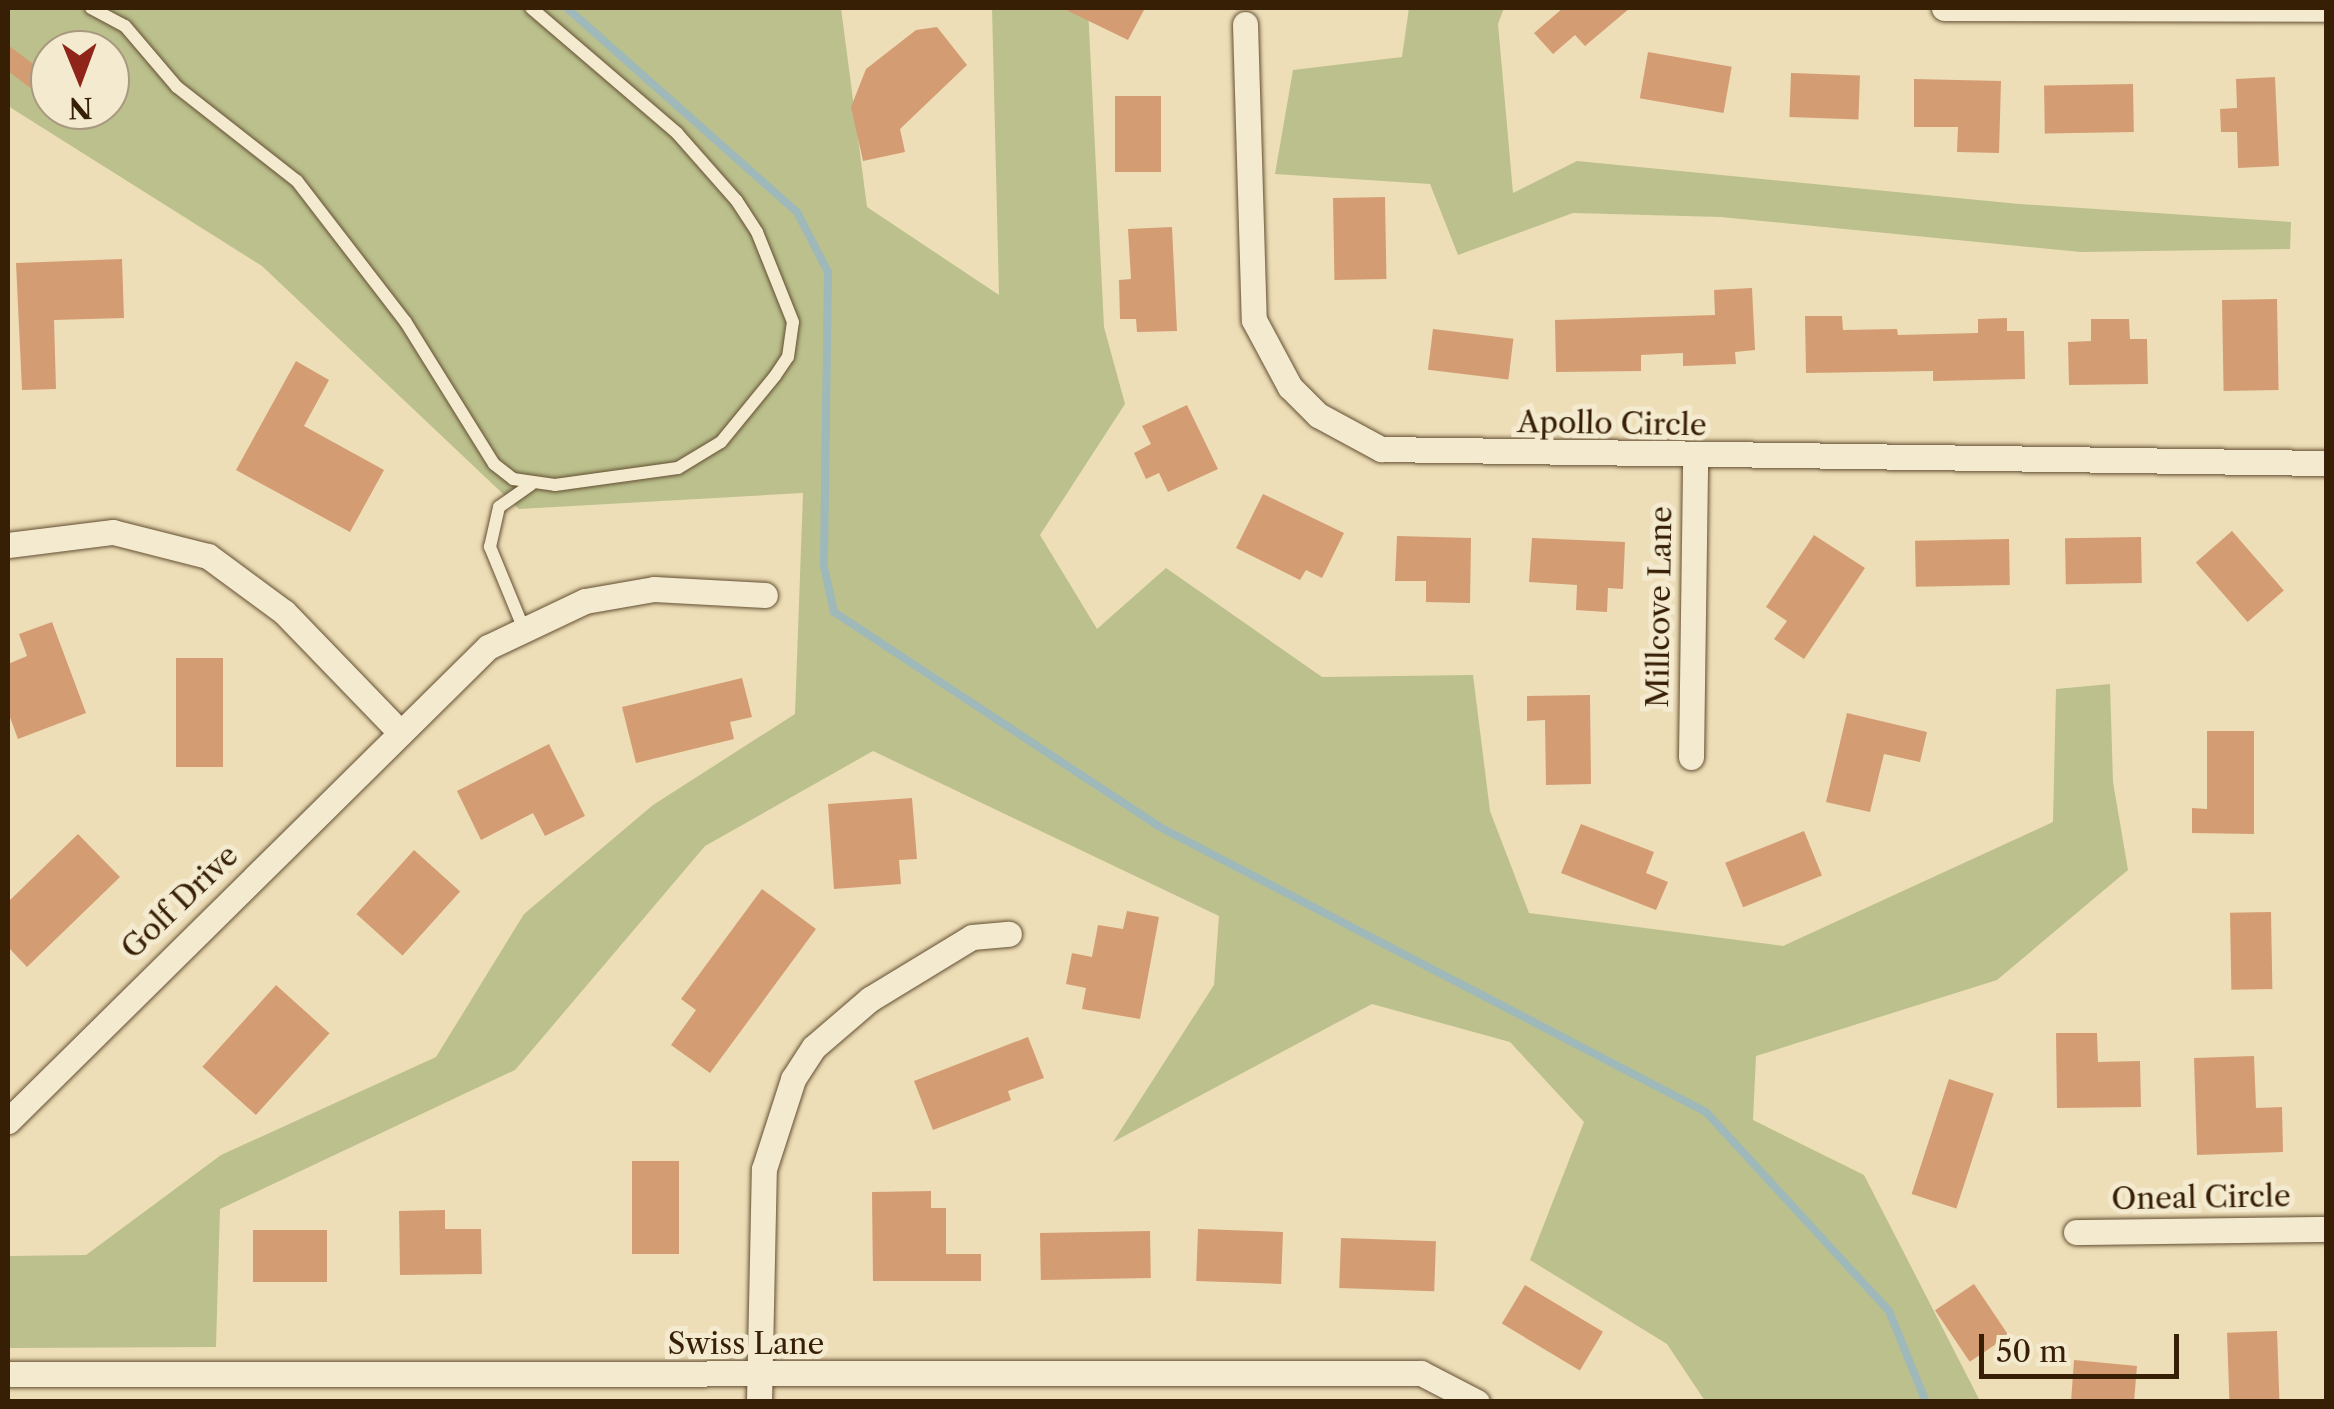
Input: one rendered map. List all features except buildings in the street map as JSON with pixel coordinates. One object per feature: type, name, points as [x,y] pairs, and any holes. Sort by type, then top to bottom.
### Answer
[{"type":"street","points":[[1944,8],[2326,9]]},
{"type":"street","name":"Apollo Circle","points":[[1245,24],[1254,320],[1290,386],[1318,415],[1364,441],[1399,451],[1695,458],[2326,463]]},
{"type":"street","name":"Millcove Lane","points":[[1691,756],[1695,458]]},
{"type":"street","points":[[8,545],[113,532],[208,556],[284,612],[400,732]]},
{"type":"street","name":"Golf Drive","points":[[8,1121],[488,647],[522,627],[585,600],[654,589],[765,595]]},
{"type":"street","points":[[759,1389],[764,1169],[792,1078],[814,1046],[870,999],[972,936],[1009,934]]},
{"type":"street","name":"Oneal Circle","points":[[2076,1232],[2326,1230]]},
{"type":"street","name":"Swiss Lane","points":[[8,1374],[759,1389],[1421,1373],[1477,1402]]},
{"type":"lane","points":[[91,8],[125,26],[177,87],[297,182],[405,321],[494,464],[531,485]]},
{"type":"lane","points":[[522,627],[490,548],[499,507],[531,485],[678,468],[701,457],[721,442],[788,357],[794,322],[757,232],[736,200],[678,133],[531,8]]},
{"type":"green space","points":[[8,8],[841,8],[867,207],[999,295],[992,8],[1088,8],[1104,327],[1125,404],[1040,535],[1097,629],[1166,568],[1322,677],[1473,675],[1490,811],[1529,913],[1783,946],[2053,822],[2056,689],[2110,684],[2113,782],[2128,870],[1997,980],[1756,1056],[1753,1120],[1864,1175],[1980,1401],[1705,1401],[1667,1344],[1530,1260],[1584,1122],[1510,1042],[1372,1004],[1113,1142],[1214,985],[1219,916],[873,751],[705,846],[515,1070],[220,1209],[216,1347],[8,1348],[8,1256],[86,1255],[221,1155],[436,1057],[524,914],[653,805],[795,714],[803,493],[519,509],[262,266],[46,130],[130,130],[130,30],[30,30],[30,120],[8,106]]},
{"type":"green space","points":[[1409,8],[1504,8],[1498,24],[1513,193],[1577,161],[2019,204],[2291,222],[2290,249],[2081,252],[1721,217],[1573,213],[1458,255],[1430,184],[1275,174],[1293,70],[1402,57]]},
{"type":"waterway","points":[[567,8],[797,212],[828,272],[824,567],[834,612],[1158,826],[1706,1112],[1889,1311],[1926,1402]]}]
